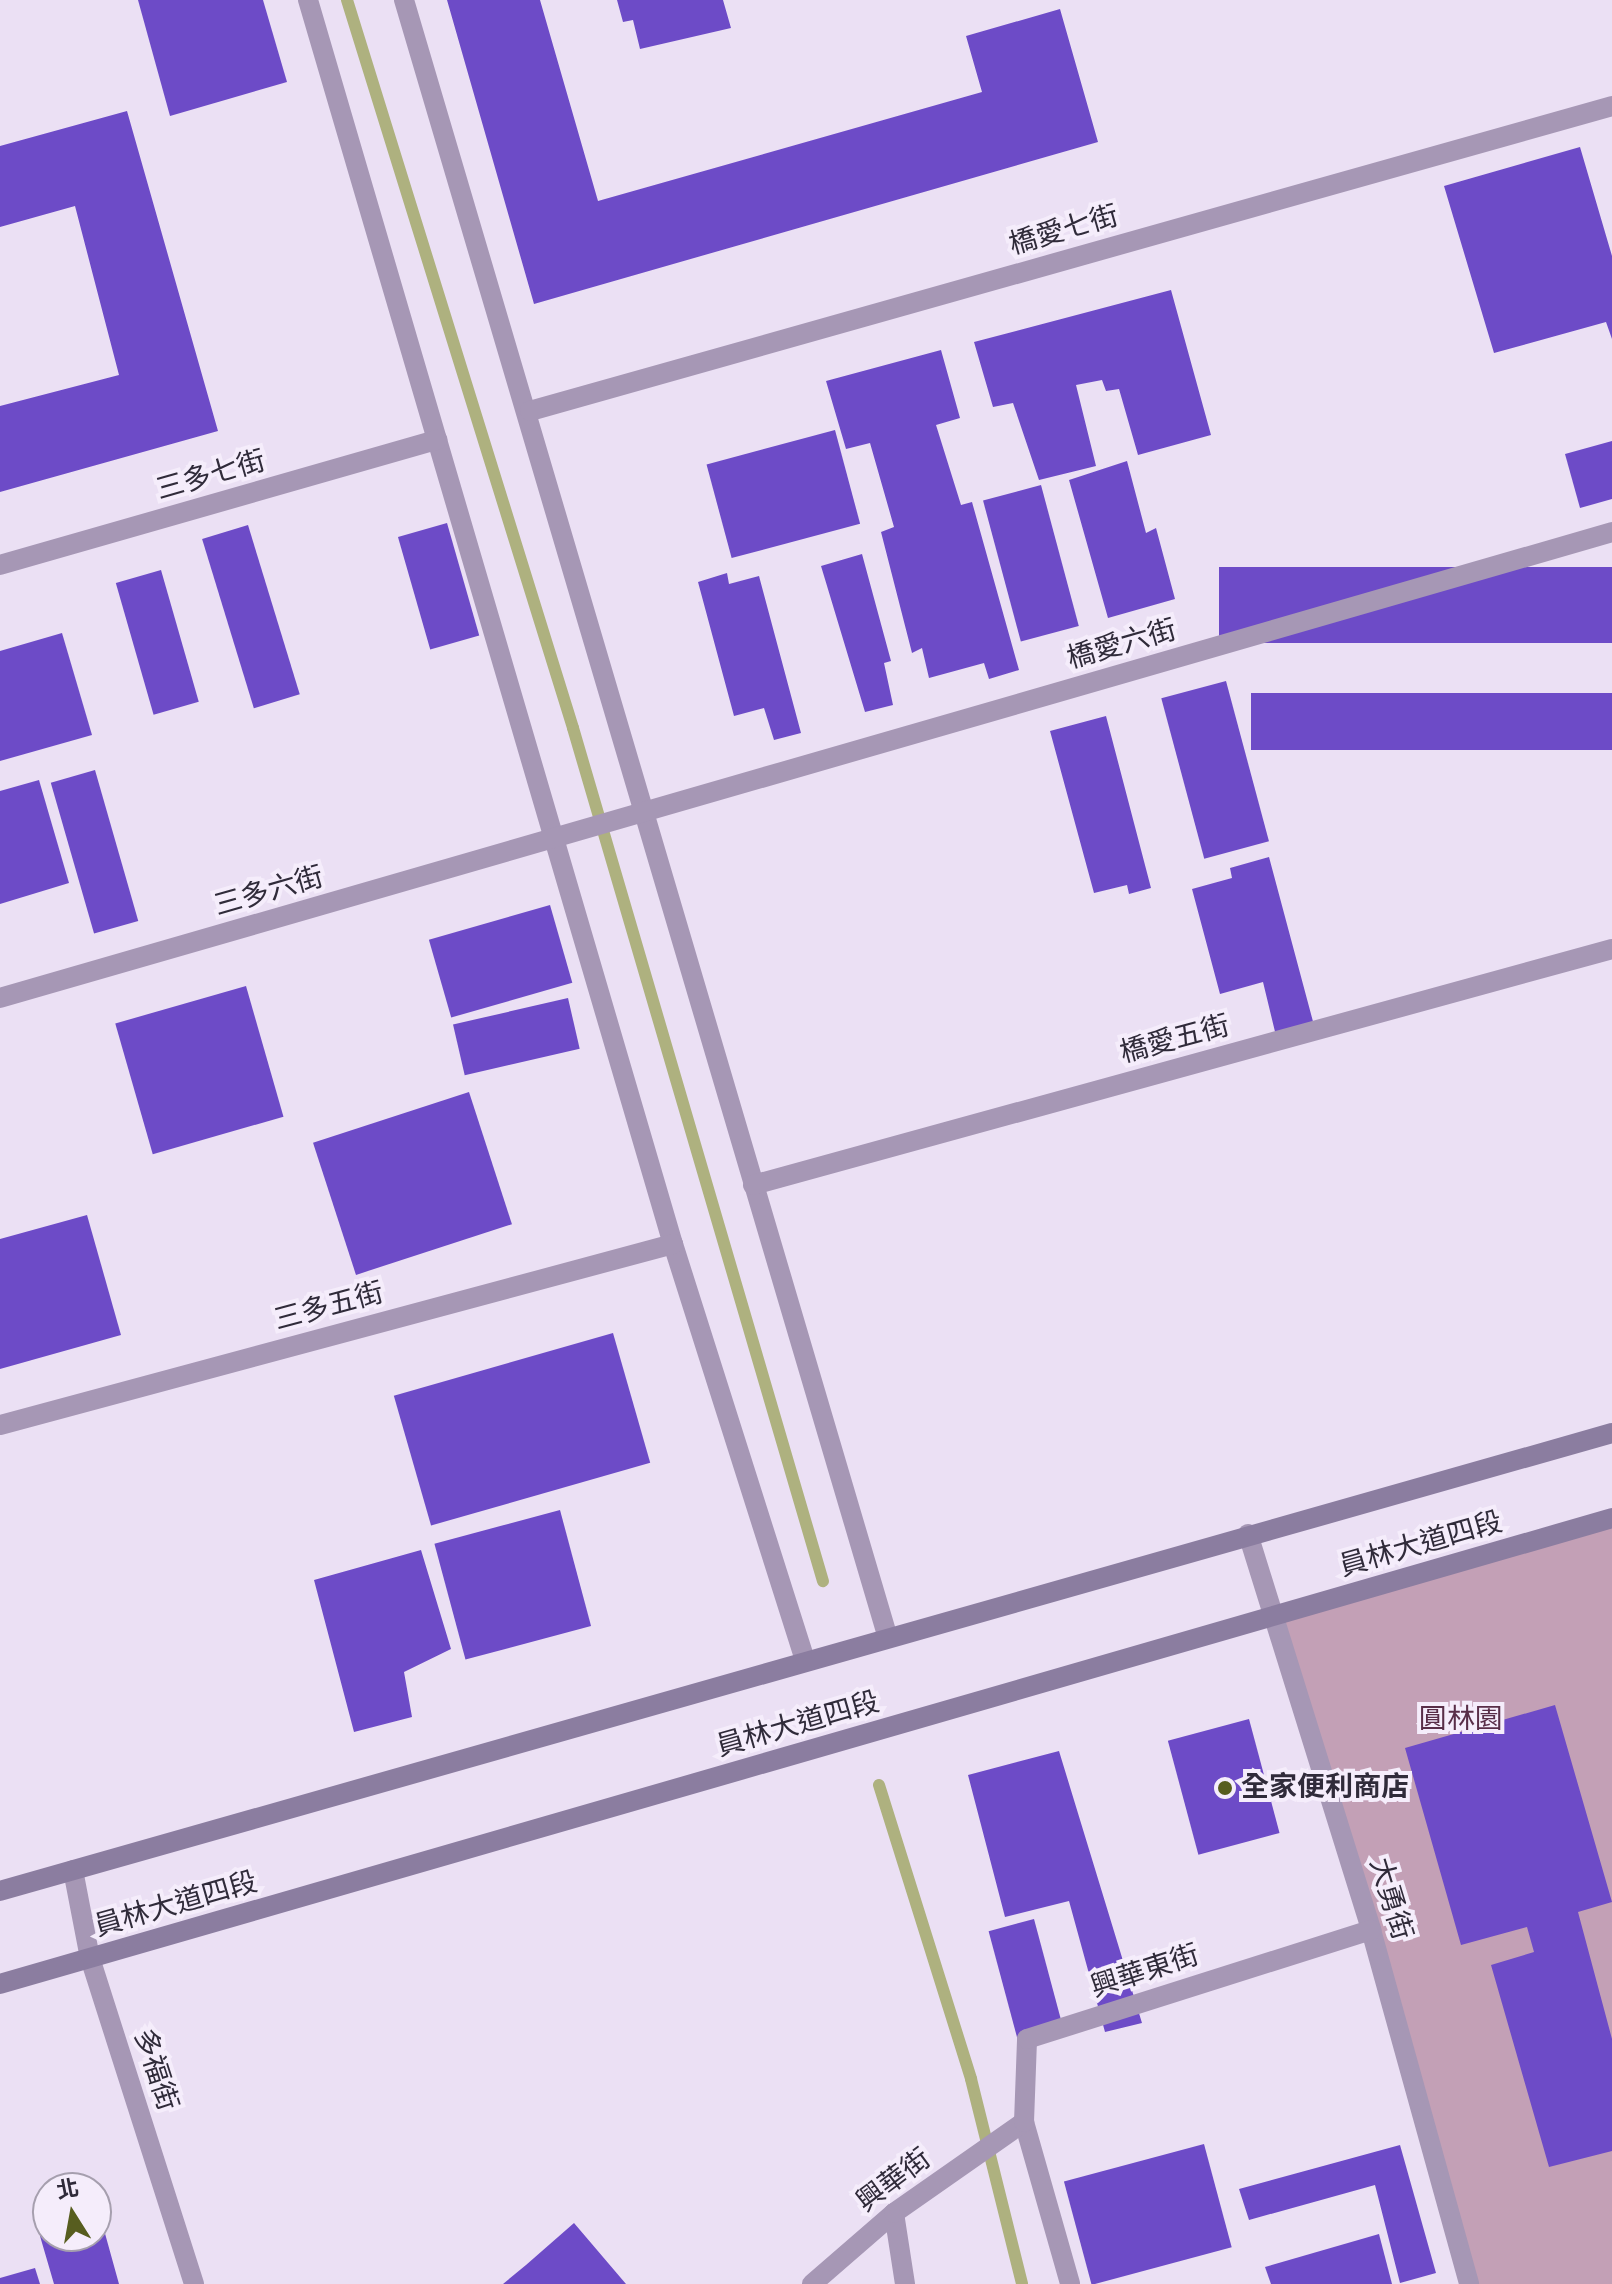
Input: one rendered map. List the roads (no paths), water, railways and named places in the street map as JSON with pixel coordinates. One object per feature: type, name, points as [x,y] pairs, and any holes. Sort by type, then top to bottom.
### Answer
[{"type":"main road","name":"員林大道四段","points":[[0,1891],[887,1635],[1612,1433]]},
{"type":"main road","name":"員林大道四段","points":[[0,1984],[1612,1518]]},
{"type":"street","points":[[308,0],[673,1244],[805,1659]]},
{"type":"street","points":[[404,0],[530,411],[753,1185],[887,1635]]},
{"type":"street","name":"橋愛七街","points":[[530,411],[1612,106]]},
{"type":"street","name":"三多七街","points":[[0,565],[437,440]]},
{"type":"street","name":"橋愛六街","points":[[554,839],[1612,532]]},
{"type":"street","name":"三多六街","points":[[0,998],[554,839]]},
{"type":"street","name":"橋愛五街","points":[[753,1185],[1612,949]]},
{"type":"street","name":"三多五街","points":[[0,1425],[673,1244]]},
{"type":"street","name":"大勇街","points":[[1248,1534],[1269,1618],[1371,1930],[1469,2284]]},
{"type":"street","name":"多福街","points":[[73,1870],[90,1958],[194,2284]]},
{"type":"street","name":"興華東街","points":[[1019,2126],[1027,2039],[1371,1930]]},
{"type":"street","points":[[1019,2126],[1070,2284]]},
{"type":"street","name":"興華街","points":[[812,2284],[894,2213],[1019,2126]]},
{"type":"street","points":[[894,2213],[905,2284]]},
{"type":"waterway","points":[[347,0],[573,728],[823,1581]]},
{"type":"waterway","points":[[879,1785],[971,2079],[1022,2284]]},
{"type":"place","name":"全家便利商店","points":[[1225,1788]]},
{"type":"park label","name":"圓林園","points":[[1461,1720]]}]
